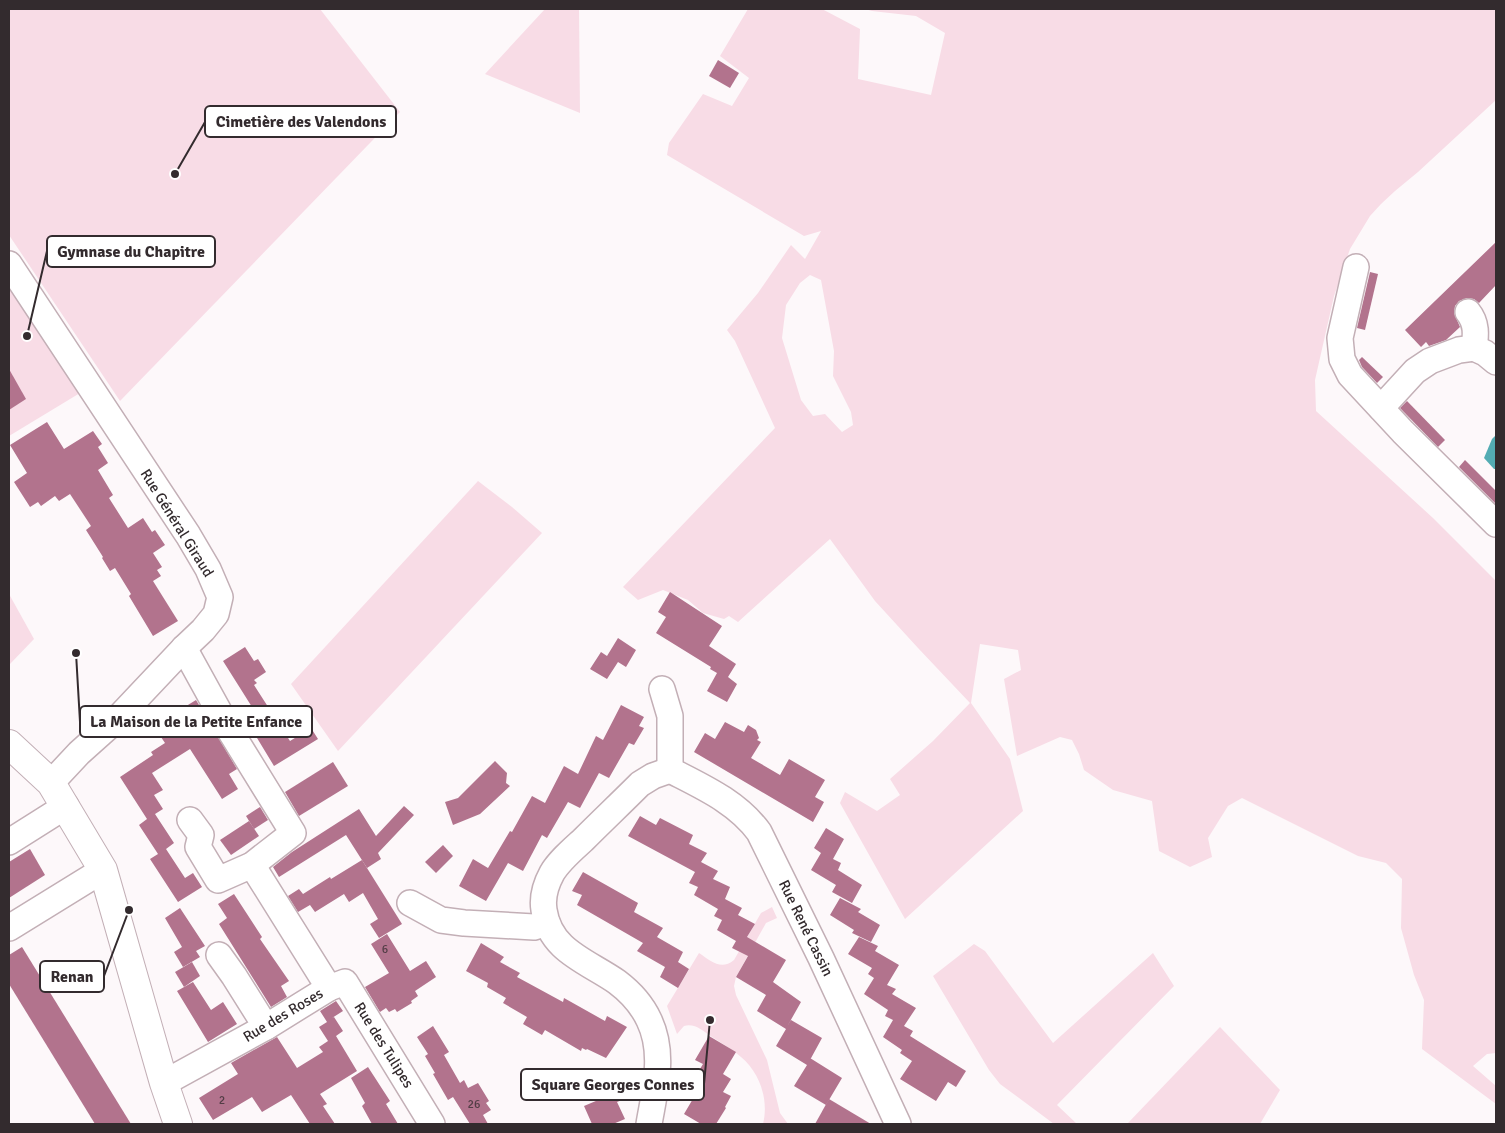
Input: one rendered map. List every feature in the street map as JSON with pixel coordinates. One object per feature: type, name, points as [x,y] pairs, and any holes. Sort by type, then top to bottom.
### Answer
[{"type":"main road","points":[[9,744],[51,783],[103,870],[164,1083],[178,1124]]},
{"type":"street","name":"Rue Général Giraud","points":[[9,264],[188,535],[208,569],[220,597],[216,614],[203,630],[117,719],[51,783]]},
{"type":"street","points":[[1356,266],[1340,338],[1342,359],[1350,375],[1496,524]]},
{"type":"street","points":[[1468,312],[1475,326],[1474,348]]},
{"type":"street","points":[[1381,408],[1415,371],[1430,361],[1459,350],[1474,348],[1485,353],[1496,362]]},
{"type":"street","points":[[184,648],[227,726],[293,833],[252,865],[218,880],[198,847],[201,834],[190,820]]},
{"type":"street","points":[[649,1124],[657,1080],[658,1057],[655,1036],[648,1019],[636,1000],[617,982],[560,945],[550,931],[544,907],[546,889],[558,864],[640,784],[653,776],[670,770],[670,716],[662,689]]},
{"type":"street","name":"Rue René Cassin","points":[[670,770],[716,794],[732,805],[747,817],[759,832],[898,1124]]},
{"type":"street","points":[[9,842],[66,806]]},
{"type":"street","name":"Rue des Roses","points":[[164,1083],[266,1027],[328,988],[252,865]]},
{"type":"street","points":[[9,928],[103,870]]},
{"type":"street","points":[[410,903],[441,920],[464,924],[534,927],[547,923]]},
{"type":"street","points":[[219,955],[266,1027]]},
{"type":"street","name":"Rue des Tulipes","points":[[328,988],[345,982],[431,1124]]},
{"type":"shaded area","points":[[9,9],[320,9],[400,112],[120,401],[9,235]]},
{"type":"shaded area","points":[[545,9],[579,9],[580,113],[485,74]]},
{"type":"shaded area","points":[[748,9],[822,9],[860,29],[858,79],[931,95],[945,33],[916,16],[865,9],[1496,9],[1496,100],[1370,216],[1350,249],[1334,296],[1315,380],[1316,411],[1433,518],[1496,581],[1496,1053],[1487,1054],[1473,1066],[1496,1086],[1496,1104],[1422,1049],[1424,1000],[1414,975],[1401,928],[1402,879],[1386,863],[1358,856],[1242,798],[1228,806],[1208,838],[1212,857],[1190,867],[1159,851],[1152,801],[1113,790],[1084,770],[1072,740],[1060,737],[1017,756],[1004,679],[1021,670],[1018,650],[980,644],[971,703],[1010,759],[1023,811],[905,919],[840,803],[845,792],[877,811],[900,795],[890,779],[933,741],[970,703],[875,601],[830,539],[738,622],[729,616],[724,619],[703,613],[688,600],[663,590],[638,600],[623,587],[775,428],[735,341],[727,330],[758,293],[791,245],[805,259],[821,231],[804,236],[667,155],[669,143],[703,94],[732,106],[749,78],[720,56]],"holes":[[[810,275],[821,280],[834,351],[833,376],[851,412],[853,425],[842,432],[825,414],[813,416],[801,400],[782,338],[786,305],[800,283]]]},
{"type":"shaded area","points":[[9,278],[80,393],[9,436]]},
{"type":"shaded area","points":[[478,481],[542,533],[338,751],[291,684]]},
{"type":"shaded area","points":[[9,594],[34,639],[9,665]]},
{"type":"shaded area","points":[[772,907],[777,918],[766,923],[736,977],[734,986],[736,995],[767,1060],[780,1113],[788,1124],[763,1124],[765,1115],[764,1096],[758,1079],[748,1063],[734,1051],[695,1027],[684,1026],[677,1034],[667,1006],[699,953],[720,965],[725,965],[734,960],[761,913]]},
{"type":"shaded area","points":[[974,944],[985,951],[1053,1043],[1153,953],[1174,986],[1057,1105],[1077,1124],[1054,1124],[1000,1084],[989,1070],[933,976]]},
{"type":"shaded area","points":[[1220,1027],[1280,1090],[1260,1124],[1127,1124]]},
{"type":"water","points":[[1496,435],[1496,469],[1494,469],[1484,458],[1492,439]]},
{"type":"building","points":[[718,60],[739,73],[730,88],[709,76]]},
{"type":"building","points":[[1496,242],[1496,285],[1479,303],[1474,299],[1467,298],[1459,301],[1455,306],[1454,313],[1460,327],[1446,340],[1429,346],[1426,342],[1421,347],[1405,330]]},
{"type":"building","points":[[1370,272],[1378,274],[1365,330],[1357,328]]},
{"type":"building","points":[[1362,357],[1383,377],[1377,383],[1362,367],[1359,360]]},
{"type":"building","points":[[9,369],[26,399],[9,410]]},
{"type":"building","points":[[1407,401],[1445,440],[1438,447],[1400,408]]},
{"type":"building","points":[[47,422],[64,449],[93,431],[102,444],[98,447],[108,463],[98,470],[113,495],[109,498],[128,528],[143,518],[152,532],[155,530],[165,545],[153,553],[162,567],[157,570],[161,576],[153,581],[178,621],[153,636],[115,568],[110,571],[102,558],[86,530],[91,526],[70,494],[59,501],[55,496],[41,506],[38,502],[30,507],[14,482],[27,473],[10,445]]},
{"type":"building","points":[[1465,460],[1496,491],[1496,504],[1459,467]]},
{"type":"building","points":[[670,592],[722,626],[709,646],[736,664],[728,677],[737,684],[727,702],[707,691],[717,673],[710,669],[711,667],[656,633],[666,617],[658,612]]},
{"type":"building","points":[[618,638],[636,650],[626,667],[618,662],[607,679],[590,669],[601,652],[607,656]]},
{"type":"building","points":[[245,647],[254,661],[258,659],[266,672],[254,680],[257,683],[254,685],[290,741],[311,728],[318,739],[274,766],[242,713],[252,707],[223,661]]},
{"type":"building","points":[[196,700],[237,769],[229,774],[238,789],[222,799],[190,749],[152,773],[163,790],[154,795],[163,809],[155,814],[174,843],[166,849],[185,878],[193,873],[202,887],[178,902],[150,859],[158,854],[139,825],[147,819],[120,777],[153,755],[151,752],[165,743],[159,734],[188,716],[183,708]]},
{"type":"building","points":[[621,705],[644,717],[639,726],[644,728],[634,745],[629,743],[609,778],[599,773],[580,808],[568,802],[547,838],[542,835],[523,871],[508,863],[486,901],[459,886],[473,859],[488,868],[510,831],[512,832],[532,796],[545,803],[564,766],[578,774],[596,736],[603,740]]},
{"type":"building","points":[[725,722],[744,732],[748,725],[756,730],[759,738],[757,740],[761,742],[751,758],[780,775],[789,759],[825,780],[815,797],[824,802],[813,822],[694,752],[705,733],[715,739]]},
{"type":"building","points":[[495,761],[507,773],[506,783],[510,786],[480,814],[453,825],[445,802],[458,798]]},
{"type":"building","points":[[333,762],[348,786],[299,816],[285,792]]},
{"type":"building","points":[[404,806],[414,815],[378,853],[381,859],[367,868],[346,835],[279,877],[273,867],[292,852],[359,809],[376,836]]},
{"type":"building","points":[[260,807],[268,820],[254,829],[246,816]]},
{"type":"building","points":[[640,816],[656,825],[660,818],[693,835],[689,844],[707,853],[701,862],[718,871],[713,879],[730,887],[725,899],[742,908],[738,915],[755,924],[747,937],[786,960],[773,982],[801,1002],[788,1025],[791,1020],[822,1038],[811,1059],[842,1078],[826,1105],[794,1086],[807,1065],[776,1046],[786,1029],[757,1011],[766,995],[736,977],[748,956],[732,948],[736,941],[717,930],[722,920],[714,916],[718,909],[694,895],[698,887],[689,883],[695,872],[628,836]]},
{"type":"building","points":[[249,821],[259,836],[231,855],[220,840]]},
{"type":"building","points":[[826,828],[844,839],[833,859],[841,863],[838,870],[862,885],[852,903],[832,892],[836,885],[811,870],[821,853],[814,848]]},
{"type":"building","points":[[443,845],[453,856],[436,873],[425,862]]},
{"type":"building","points":[[30,849],[45,875],[9,898],[9,862]]},
{"type":"building","points":[[362,860],[402,924],[379,938],[370,924],[378,919],[363,893],[349,902],[344,894],[315,912],[310,905],[298,912],[288,896],[299,889],[303,894]]},
{"type":"building","points":[[583,872],[638,903],[634,912],[663,928],[657,937],[683,952],[678,962],[689,969],[678,988],[660,977],[665,967],[637,951],[643,943],[577,905],[582,895],[572,891]]},
{"type":"building","points":[[234,894],[262,937],[260,939],[289,981],[281,986],[287,997],[271,1007],[219,924],[227,918],[218,904]]},
{"type":"building","points":[[840,898],[861,909],[858,912],[880,925],[871,942],[852,933],[854,930],[830,915]]},
{"type":"building","points":[[180,908],[205,946],[196,951],[200,957],[183,967],[174,952],[182,947],[165,918]]},
{"type":"building","points":[[387,934],[410,971],[426,961],[436,977],[415,991],[418,996],[411,1001],[412,1003],[397,1012],[395,1009],[389,1012],[386,1008],[380,1012],[365,987],[389,973],[371,944]]},
{"type":"building","points":[[859,937],[878,946],[875,951],[899,965],[887,985],[896,989],[892,994],[916,1008],[904,1026],[913,1031],[910,1036],[966,1071],[956,1087],[948,1082],[936,1101],[900,1079],[912,1061],[900,1053],[902,1050],[883,1037],[893,1020],[885,1016],[888,1010],[864,994],[874,978],[868,974],[872,968],[848,954]]},
{"type":"building","points":[[481,943],[504,957],[500,962],[520,973],[517,977],[563,1002],[564,998],[605,1021],[607,1016],[627,1027],[606,1058],[587,1049],[582,1048],[581,1051],[545,1030],[542,1035],[523,1024],[527,1017],[503,1003],[506,998],[487,987],[488,983],[466,971]]},
{"type":"building","points":[[22,947],[131,1124],[95,1124],[9,984],[9,955]]},
{"type":"building","points":[[192,962],[200,976],[184,987],[175,972]]},
{"type":"building","points":[[193,982],[211,1010],[223,1002],[237,1024],[208,1042],[177,991]]},
{"type":"building","points":[[336,1001],[343,1011],[332,1018],[334,1017],[343,1031],[336,1036],[357,1071],[320,1094],[327,1104],[323,1106],[335,1124],[310,1124],[291,1095],[262,1112],[252,1097],[213,1120],[199,1098],[238,1074],[231,1063],[277,1037],[297,1068],[323,1052],[319,1047],[328,1041],[319,1027],[327,1022],[320,1011]]},
{"type":"building","points":[[433,1026],[449,1052],[444,1055],[460,1083],[464,1080],[468,1088],[478,1083],[489,1101],[486,1103],[491,1110],[483,1115],[488,1124],[470,1124],[453,1097],[448,1100],[433,1074],[435,1073],[425,1056],[428,1054],[417,1037]]},
{"type":"building","points":[[709,1036],[736,1052],[723,1074],[731,1079],[723,1092],[731,1096],[726,1108],[716,1124],[701,1124],[684,1114],[697,1092],[689,1087],[703,1064],[695,1060]]},
{"type":"building","points":[[368,1067],[390,1101],[386,1104],[398,1124],[372,1124],[362,1106],[365,1103],[351,1078]]},
{"type":"building","points":[[619,1081],[627,1098],[617,1102],[625,1119],[613,1124],[592,1124],[584,1106],[603,1098],[600,1090]]},
{"type":"building","points":[[829,1099],[871,1124],[815,1124]]},
{"type":"place","name":"Cimetière des Valendons","points":[[175,174]]},
{"type":"place","name":"Gymnase du Chapitre","points":[[27,336]]},
{"type":"place","name":"La Maison de la Petite Enfance","points":[[76,653]]},
{"type":"place","name":"Renan","points":[[129,910]]},
{"type":"place","name":"Square Georges Connes","points":[[710,1020]]}]
